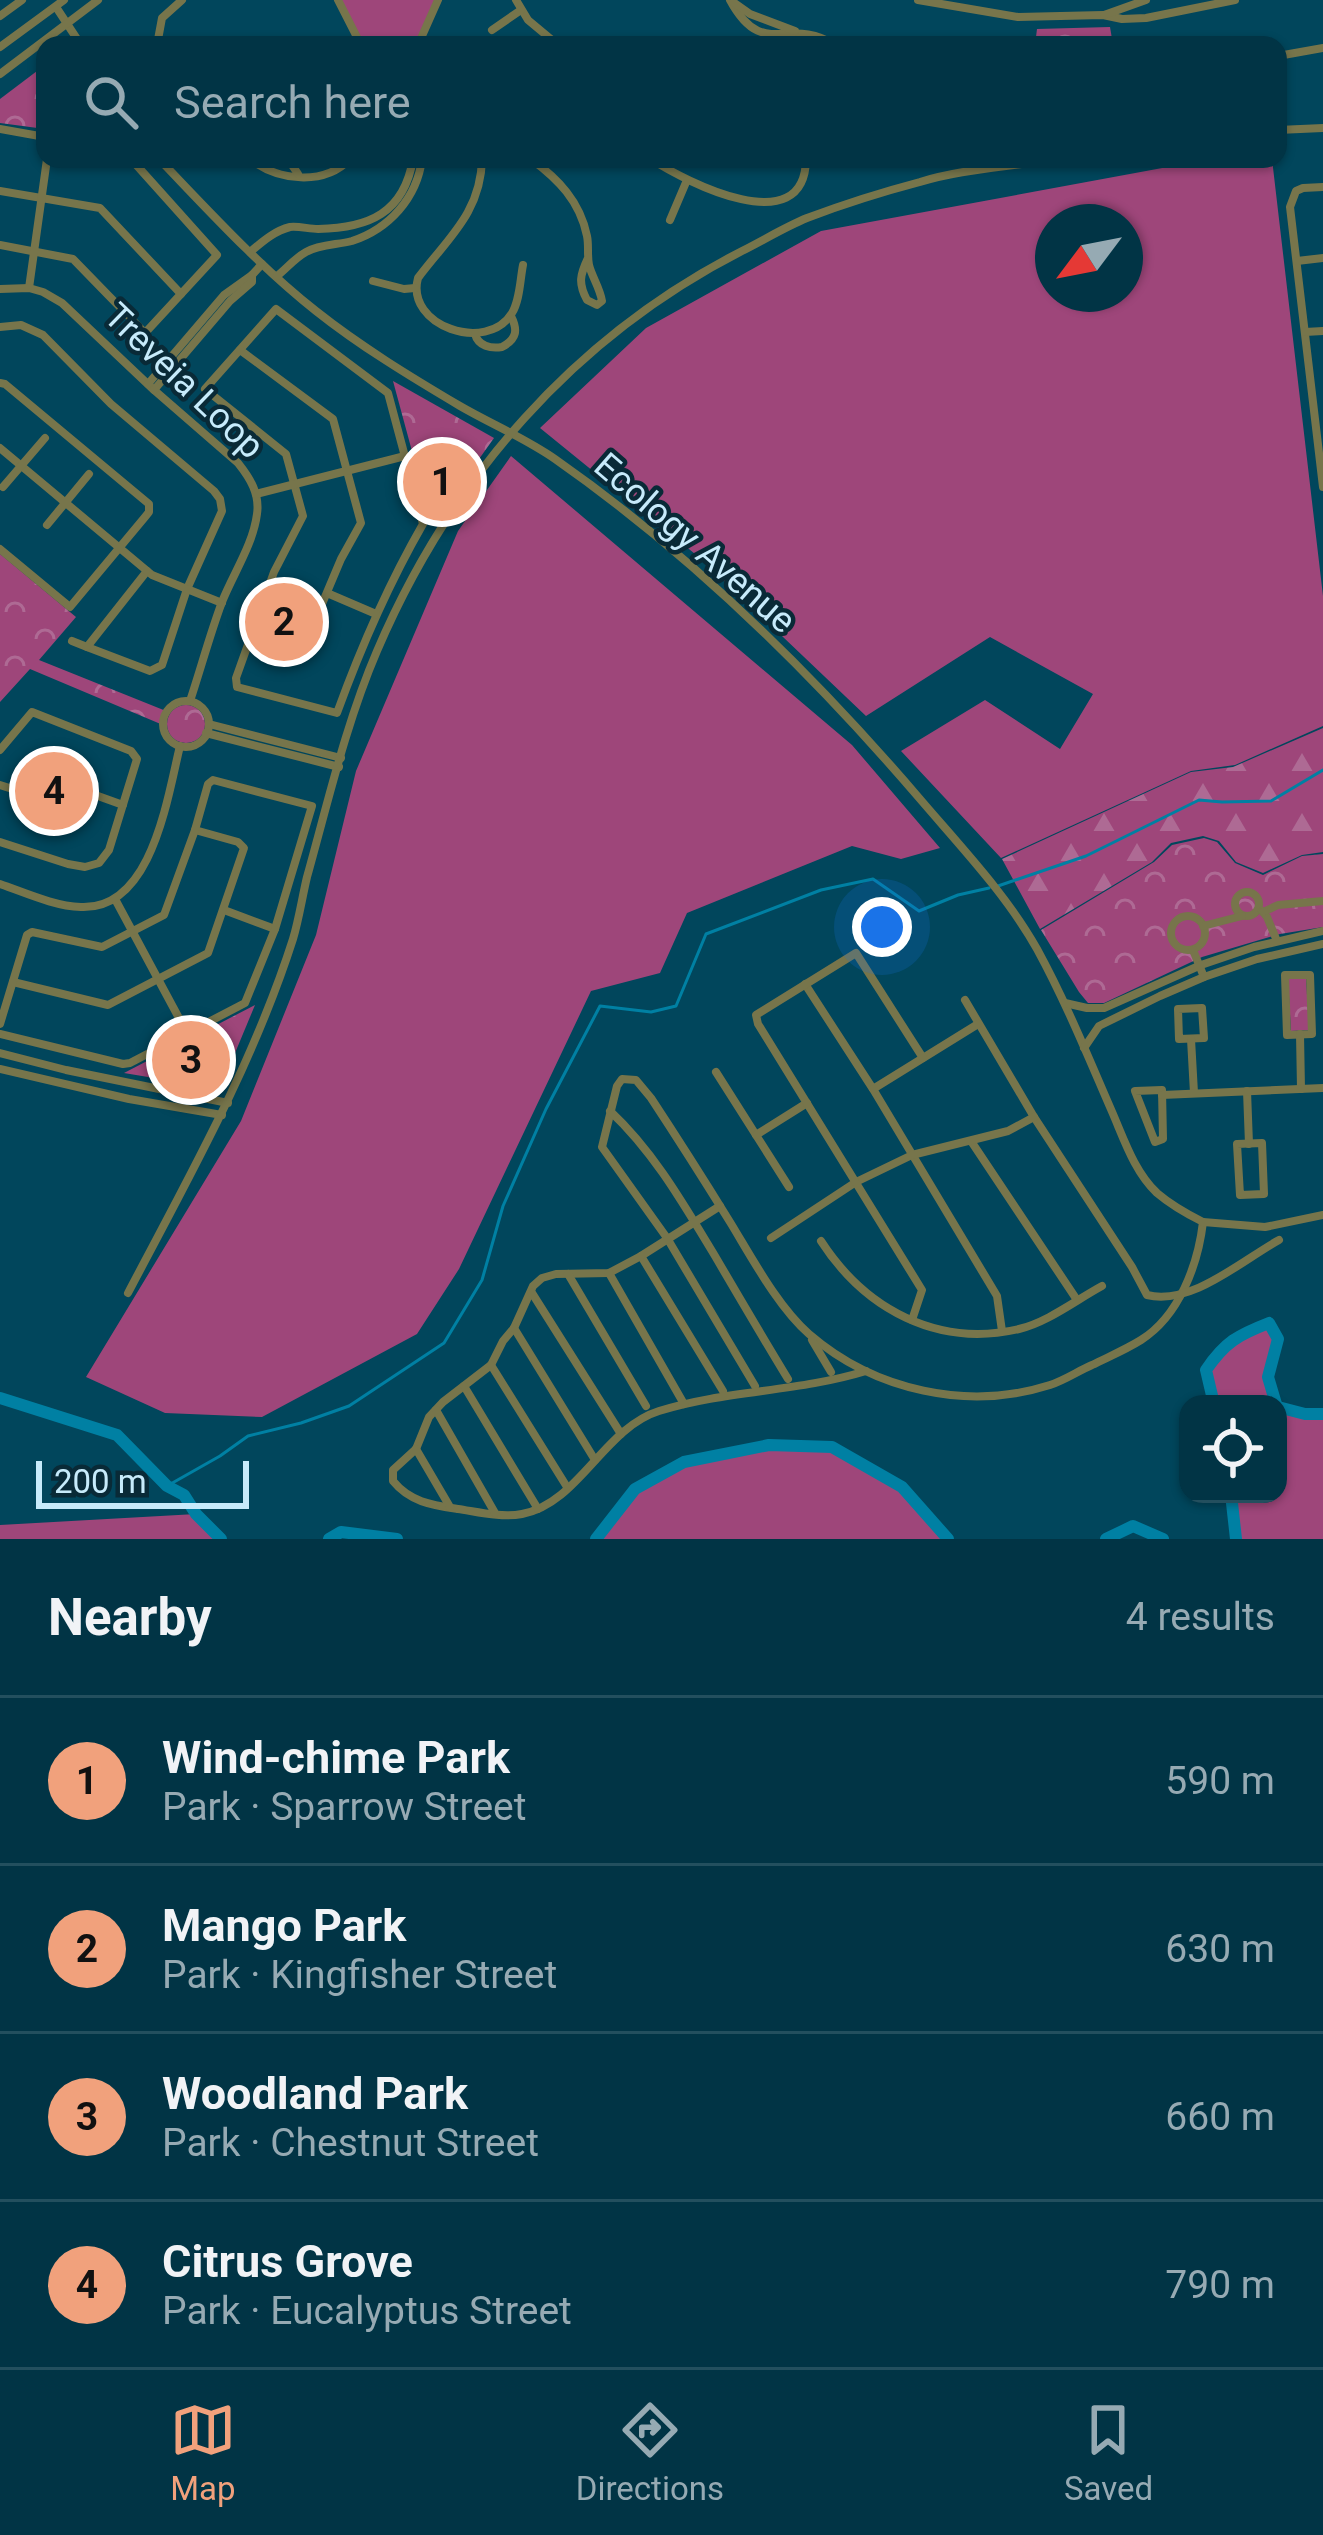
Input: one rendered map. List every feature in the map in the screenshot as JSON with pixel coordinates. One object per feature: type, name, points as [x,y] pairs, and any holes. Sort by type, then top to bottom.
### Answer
[{"type":"street","points":[[0,16],[22,0]]},
{"type":"street","points":[[53,36],[98,0]]},
{"type":"street","points":[[159,36],[162,18],[182,0]]},
{"type":"street","points":[[338,0],[356,36]]},
{"type":"street","points":[[422,36],[438,0]]},
{"type":"street","points":[[516,0],[528,20],[547,36]]},
{"type":"street","points":[[730,0],[750,14],[816,36]]},
{"type":"street","points":[[918,0],[1018,17],[1103,15],[1122,19],[1235,0]]},
{"type":"street","points":[[1103,15],[1146,0]]},
{"type":"street","points":[[0,47],[60,3],[75,36]]},
{"type":"street","points":[[493,30],[521,10]]},
{"type":"street","points":[[0,74],[36,48]]},
{"type":"street","points":[[1287,54],[1323,48]]},
{"type":"street","points":[[1287,130],[1323,128]]},
{"type":"street","points":[[0,129],[36,135]]},
{"type":"street","points":[[0,289],[28,288],[46,168]]},
{"type":"street","points":[[0,245],[73,259],[145,333],[217,254],[139,168]]},
{"type":"street","name":"Ecology Avenue","points":[[168,168],[262,264],[317,312],[591,486],[707,580],[877,748],[984,873],[1034,944],[1138,1170],[1179,1210],[1203,1222]]},
{"type":"street","points":[[267,168],[309,178],[341,168]]},
{"type":"street","points":[[293,168],[298,176]]},
{"type":"street","points":[[250,252],[272,234],[292,226],[361,226],[388,210],[409,182],[411,168]]},
{"type":"street","points":[[277,277],[307,251],[350,242],[392,218],[416,186],[420,168]]},
{"type":"street","points":[[480,168],[464,221],[418,278],[417,302],[446,326],[476,334],[494,329],[511,316],[523,265]]},
{"type":"street","points":[[543,168],[572,198],[586,231],[590,269],[602,293],[598,305],[586,300],[580,283],[588,258]]},
{"type":"street","points":[[666,168],[726,196],[773,202],[787,197],[802,182],[804,168]]},
{"type":"street","points":[[128,1293],[228,1103],[293,938],[340,763],[376,653],[405,591],[458,502],[566,372],[622,326],[701,272],[805,219],[924,180],[998,168]]},
{"type":"street","points":[[670,220],[687,180]]},
{"type":"street","points":[[1323,187],[1303,188],[1291,199],[1305,332],[1318,401],[1323,487]]},
{"type":"street","points":[[0,190],[100,208],[181,295]]},
{"type":"street","points":[[1297,261],[1323,259]]},
{"type":"street","points":[[151,387],[224,295],[262,264]]},
{"type":"street","points":[[373,281],[415,288]]},
{"type":"street","name":"Treveia Loop","points":[[28,288],[62,303],[250,477],[258,512],[190,701]]},
{"type":"street","points":[[276,309],[388,393],[405,456],[423,524],[376,614],[337,713],[237,687],[236,678],[274,572],[303,516],[286,454],[205,389],[240,350],[276,309]]},
{"type":"street","points":[[476,334],[487,347],[502,347],[514,337],[511,316]]},
{"type":"street","points":[[0,327],[21,325],[43,335],[111,404],[220,499],[222,511],[162,665],[150,671],[72,641]]},
{"type":"street","points":[[1305,332],[1323,331]]},
{"type":"street","points":[[240,350],[333,419],[361,523],[303,649],[250,635]]},
{"type":"street","points":[[0,383],[149,504],[149,512],[70,607],[0,549]]},
{"type":"street","points":[[3,487],[45,438]]},
{"type":"street","points":[[0,448],[147,571],[222,603]]},
{"type":"street","points":[[256,494],[405,456]]},
{"type":"street","points":[[47,525],[89,474]]},
{"type":"street","points":[[87,647],[147,571]]},
{"type":"street","points":[[327,593],[376,614]]},
{"type":"street","points":[[190,701],[203,710],[207,729],[195,745],[180,746],[164,732],[164,718],[171,706],[190,701]]},
{"type":"street","points":[[0,750],[32,712],[131,751],[137,759],[109,850],[99,863],[68,864],[0,842]]},
{"type":"street","points":[[207,729],[340,763]]},
{"type":"street","points":[[0,884],[84,907],[116,899],[135,883],[146,863],[180,746]]},
{"type":"street","points":[[32,796],[47,776],[123,805]]},
{"type":"street","points":[[0,1024],[27,935],[32,932],[102,947],[164,915],[213,780],[313,806],[275,929],[245,1004],[123,1064],[0,1034]]},
{"type":"street","points":[[0,785],[67,806],[73,787]]},
{"type":"street","points":[[13,982],[108,1005],[208,952],[244,848],[195,830]]},
{"type":"street","points":[[1243,915],[1235,903],[1241,893],[1256,895],[1276,941]]},
{"type":"street","points":[[116,899],[187,1033]]},
{"type":"street","points":[[1203,926],[1278,905],[1323,902]]},
{"type":"street","points":[[224,910],[275,929]]},
{"type":"street","points":[[1191,916],[1203,926],[1203,940],[1193,950],[1174,944],[1173,924],[1181,917],[1191,916]]},
{"type":"street","points":[[1084,1050],[1099,1026],[1201,965],[1323,931]]},
{"type":"street","points":[[1065,1003],[1105,1008],[1257,959],[1323,944]]},
{"type":"street","points":[[1193,950],[1204,976]]},
{"type":"street","points":[[912,1320],[922,1290],[756,1015],[856,953],[923,1058]]},
{"type":"street","points":[[1310,974],[1312,1034],[1300,1034],[1287,1035],[1285,975],[1310,974]]},
{"type":"street","points":[[805,984],[998,1296],[1002,1331]]},
{"type":"street","points":[[965,1000],[1147,1294],[1160,1297],[1197,1290],[1279,1240]]},
{"type":"street","points":[[1125,1000],[1131,1009]]},
{"type":"street","points":[[1202,1008],[1204,1038],[1190,1039],[1179,1039],[1178,1009],[1202,1008]]},
{"type":"street","points":[[873,1089],[977,1024]]},
{"type":"street","points":[[1300,1034],[1301,1089]]},
{"type":"street","points":[[1190,1039],[1194,1093]]},
{"type":"street","points":[[0,1053],[228,1103]]},
{"type":"street","points":[[0,1069],[222,1115]]},
{"type":"street","points":[[716,1072],[789,1187]]},
{"type":"street","points":[[755,1386],[667,1238],[602,1147],[616,1086],[622,1079],[636,1080],[651,1098],[759,1270],[808,1333],[831,1372]]},
{"type":"street","points":[[1162,1095],[1323,1088]]},
{"type":"street","points":[[1135,1090],[1162,1090],[1162,1095],[1163,1139],[1155,1142],[1135,1090]]},
{"type":"street","points":[[1247,1091],[1249,1144]]},
{"type":"street","points":[[756,1135],[807,1103]]},
{"type":"street","points":[[610,1111],[635,1134],[694,1221],[788,1379]]},
{"type":"street","points":[[771,1238],[856,1182],[912,1155],[1008,1131],[1034,1117]]},
{"type":"street","points":[[971,1141],[1077,1300]]},
{"type":"street","points":[[1262,1143],[1264,1194],[1240,1195],[1238,1144],[1249,1144],[1262,1143]]},
{"type":"street","points":[[720,1206],[609,1273],[542,1278],[491,1365],[429,1417],[416,1449],[393,1469],[393,1481],[403,1493],[418,1501],[519,1515],[538,1509],[567,1487],[621,1434],[652,1413],[834,1381],[866,1371]]},
{"type":"street","points":[[808,1333],[866,1371],[908,1388],[965,1397],[1054,1384],[1142,1340],[1163,1322],[1182,1292],[1200,1246],[1203,1222],[1265,1227],[1323,1215]]},
{"type":"street","points":[[821,1241],[858,1288],[888,1309],[935,1329],[982,1334],[1023,1328],[1102,1286]]},
{"type":"street","points":[[640,1256],[723,1391]]},
{"type":"street","points":[[609,1273],[684,1404]]},
{"type":"street","points":[[568,1274],[646,1406]]},
{"type":"street","points":[[531,1292],[621,1434]]},
{"type":"street","points":[[514,1328],[595,1460]]},
{"type":"street","points":[[491,1365],[567,1487]]},
{"type":"street","points":[[464,1386],[538,1509]]},
{"type":"street","points":[[436,1410],[496,1514]]},
{"type":"street","points":[[416,1449],[450,1507]]},
{"type":"green space","points":[[338,0],[438,0],[422,36],[356,36]]},
{"type":"green space","points":[[1110,27],[1112,36],[1036,36],[1037,29]]},
{"type":"green space","points":[[36,72],[36,128],[0,123],[0,99]]},
{"type":"green space","points":[[1162,168],[1273,168],[1323,596],[1323,726],[1235,765],[1191,771],[1001,858],[901,751],[985,700],[1060,749],[1093,694],[990,637],[866,716],[700,558],[540,428],[646,328],[821,231]]},
{"type":"green space","points":[[393,381],[494,438],[432,525]]},
{"type":"green space","points":[[511,456],[852,745],[940,848],[901,859],[852,846],[687,913],[660,973],[591,991],[459,1269],[417,1334],[262,1417],[165,1413],[86,1377],[241,1121],[316,935],[356,771],[458,531]]},
{"type":"green space","points":[[0,554],[76,617],[39,660],[166,711],[163,725],[30,669],[0,702]]},
{"type":"green space","points":[[270,601],[308,618],[300,639],[262,632]]},
{"type":"green space","points":[[186,705],[200,710],[205,724],[200,738],[186,743],[172,738],[167,724],[172,710]]},
{"type":"green space","points":[[1323,728],[1323,852],[1302,855],[1263,873],[1236,862],[1219,841],[1203,836],[1171,843],[1152,862],[1040,929],[1002,859],[1191,772],[1233,767]]},
{"type":"green space","points":[[1204,838],[1217,842],[1235,863],[1263,875],[1302,856],[1323,854],[1323,927],[1202,957],[1104,1003],[1088,1003],[1041,930],[1154,862],[1172,845]]},
{"type":"green space","points":[[1306,977],[1309,1030],[1291,1031],[1288,978]]},
{"type":"green space","points":[[255,1005],[220,1089],[124,1073]]},
{"type":"green space","points":[[1269,1323],[1278,1339],[1268,1377],[1273,1395],[1212,1395],[1206,1370],[1233,1340]]},
{"type":"green space","points":[[1287,1409],[1323,1414],[1323,1539],[1236,1539],[1232,1503],[1287,1503]]},
{"type":"green space","points":[[769,1445],[832,1447],[902,1487],[948,1539],[596,1539],[635,1489],[684,1462]]},
{"type":"green space","points":[[196,1514],[221,1539],[0,1539],[0,1525]]},
{"type":"waterway","points":[[998,886],[1086,856],[1199,800],[1271,801],[1323,770]]},
{"type":"waterway","points":[[167,1486],[248,1436],[349,1406],[444,1343],[482,1280],[503,1206],[546,1109],[600,1006],[651,1012],[676,1006],[706,934],[821,890],[873,879],[919,911],[989,888]]},
{"type":"waterway","points":[[1212,1395],[1206,1370],[1233,1340],[1269,1323],[1278,1339],[1268,1377],[1273,1395]]},
{"type":"waterway","points":[[0,1398],[117,1435],[167,1486],[184,1495],[221,1539]]},
{"type":"waterway","points":[[1287,1409],[1323,1414]]},
{"type":"waterway","points":[[596,1539],[635,1489],[684,1462],[769,1445],[832,1447],[902,1487],[948,1539]]},
{"type":"waterway","points":[[1232,1503],[1236,1539]]},
{"type":"waterway","points":[[1106,1539],[1133,1526],[1163,1539]]},
{"type":"waterway","points":[[329,1539],[341,1532],[397,1539]]},
{"type":"place","name":"Wind-chime Park","points":[[442,482]]},
{"type":"place","name":"Mango Park","points":[[284,622]]},
{"type":"place","name":"Citrus Grove","points":[[54,791]]},
{"type":"place","name":"Woodland Park","points":[[191,1060]]}]
